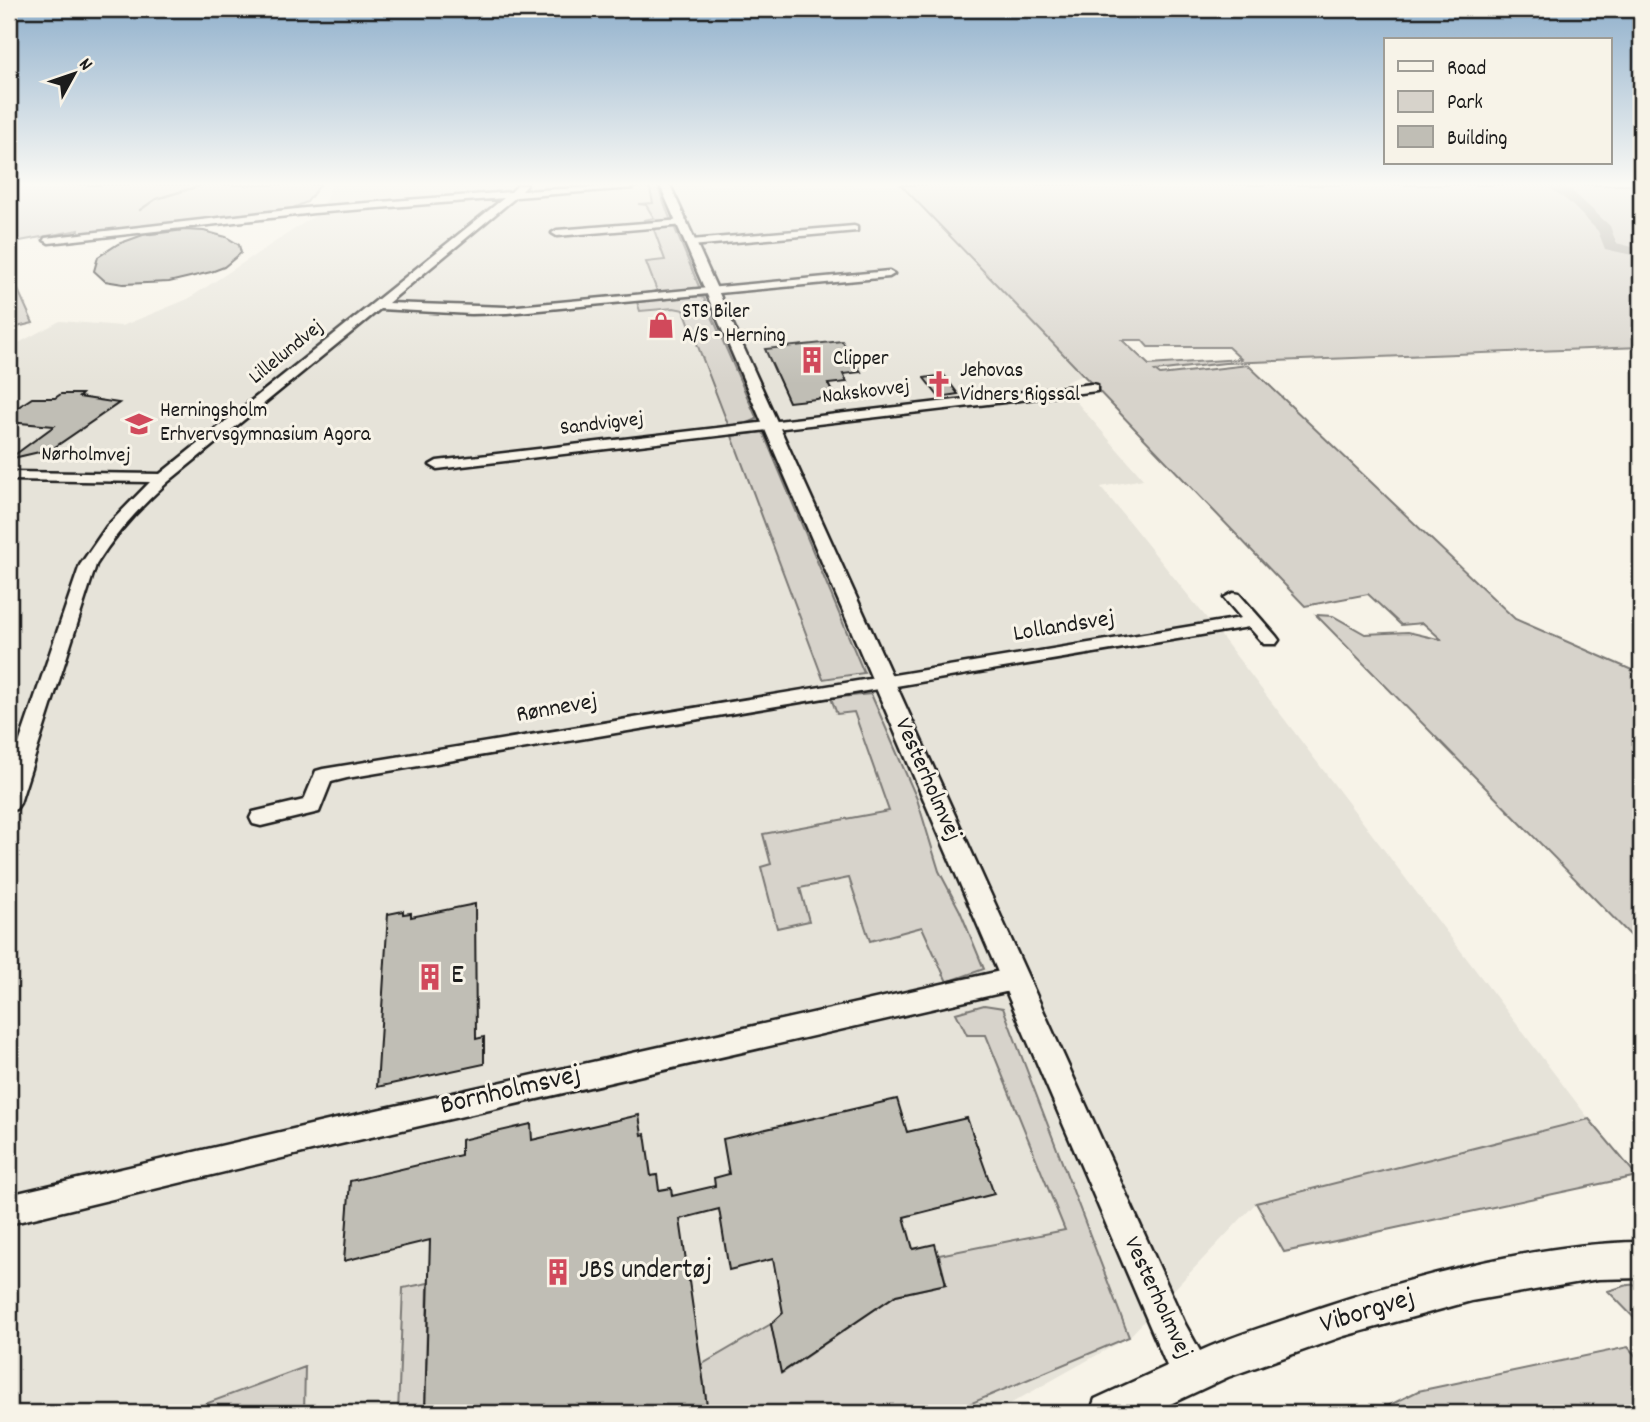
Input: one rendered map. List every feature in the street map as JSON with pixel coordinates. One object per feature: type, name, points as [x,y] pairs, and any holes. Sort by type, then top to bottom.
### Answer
[{"type":"street","name":"Lillelundvej","points":[[9,803],[16,760],[88,565],[98,546],[126,511],[164,478],[445,251]]},
{"type":"street","name":"Vesterholmvej","points":[[695,251],[1172,1337],[1192,1374]]},
{"type":"street","points":[[380,306],[471,311],[507,310],[889,274]]},
{"type":"street","name":"Nakskovvej","points":[[771,425],[1092,387]]},
{"type":"street","name":"Sandvigvej","points":[[437,465],[771,425]]},
{"type":"street","name":"Nørholmvej","points":[[9,476],[164,478]]},
{"type":"street","points":[[1233,598],[1270,640]]},
{"type":"street","name":"Lollandsvej","points":[[883,682],[1253,621]]},
{"type":"street","name":"Rønnevej","points":[[261,818],[312,806],[323,776],[883,682]]},
{"type":"street","name":"Bornholmsvej","points":[[9,1210],[371,1124],[1014,979]]},
{"type":"street","name":"Viborgvej","points":[[1109,1413],[1192,1374],[1344,1318],[1471,1283],[1598,1261],[1641,1260]]},
{"type":"shaded area","points":[[261,251],[966,251],[1085,374],[1061,384],[1143,479],[1101,487],[1221,636],[1589,1119],[1256,1203],[1129,1337],[994,1413],[9,1413],[9,348],[60,321],[122,326],[188,299]]},
{"type":"green space","points":[[662,251],[684,251],[700,289],[626,296],[657,291],[646,262],[665,260]]},
{"type":"green space","points":[[965,251],[1629,251],[1641,254],[1641,347],[1225,363],[1155,371],[1160,375],[1248,365],[1515,619],[1641,674],[1641,946],[1316,615],[1333,616],[1365,634],[1408,632],[1442,640],[1423,623],[1401,625],[1368,594],[1305,606]],"holes":[[[1122,340],[1142,340],[1148,347],[1228,347],[1241,359],[1149,365]]]},
{"type":"green space","points":[[9,270],[33,323],[9,329]]},
{"type":"green space","points":[[697,296],[704,298],[757,419],[744,425],[729,427],[684,310],[674,308],[640,311],[637,302]]},
{"type":"green space","points":[[763,432],[864,673],[823,679],[732,436]]},
{"type":"green space","points":[[871,694],[917,799],[939,871],[960,911],[984,969],[947,982],[922,927],[870,941],[849,878],[800,888],[809,921],[777,928],[761,867],[771,864],[763,834],[889,811],[854,712],[837,714],[831,698]]},
{"type":"green space","points":[[984,1005],[1003,1008],[1129,1337],[948,1413],[708,1413],[701,1365],[771,1324],[782,1373],[896,1295],[946,1284],[939,1255],[1065,1230],[986,1035],[967,1035],[956,1013]]},
{"type":"green space","points":[[1589,1119],[1637,1176],[1284,1252],[1256,1203]]},
{"type":"green space","points":[[428,1283],[425,1413],[398,1413],[403,1288]]},
{"type":"green space","points":[[1641,1284],[1641,1325],[1608,1291]]},
{"type":"green space","points":[[1628,1347],[1641,1362],[1641,1413],[1374,1413],[1418,1391]]},
{"type":"green space","points":[[305,1367],[304,1413],[181,1413]]},
{"type":"building","points":[[107,251],[241,253],[224,267],[211,272],[169,282],[123,284],[105,281],[94,271],[98,257]]},
{"type":"building","name":"Clipper","points":[[842,341],[861,372],[843,374],[847,382],[828,384],[835,397],[789,402],[765,349]]},
{"type":"building","name":"Jehovas Vidners Rigssal","points":[[944,375],[958,394],[939,397],[924,378]]},
{"type":"building","points":[[61,394],[82,394],[79,397],[119,403],[52,449],[9,459],[54,426],[9,422],[9,413],[32,398],[55,398]]},
{"type":"building","name":"E","points":[[475,904],[476,1039],[484,1037],[484,1064],[377,1087],[388,914],[403,911],[403,914],[411,913],[411,917]]},
{"type":"building","name":"JBS undertøj","points":[[897,1099],[907,1132],[967,1118],[994,1194],[904,1217],[913,1249],[935,1244],[946,1284],[896,1295],[781,1373],[771,1324],[783,1313],[773,1259],[729,1270],[719,1209],[680,1219],[708,1413],[425,1413],[430,1240],[344,1261],[350,1181],[461,1155],[461,1140],[531,1124],[532,1140],[639,1115],[642,1135],[645,1134],[651,1176],[657,1175],[659,1190],[671,1188],[672,1196],[715,1186],[714,1178],[729,1174],[723,1139]]},
{"type":"waterway","points":[[1634,251],[1641,253]]},
{"type":"place","name":"STS Biler A/S - Herning","points":[[661,325]]},
{"type":"place","name":"Clipper","points":[[812,360]]},
{"type":"place","name":"Jehovas Vidners Rigssal","points":[[939,384]]},
{"type":"place","name":"Herningsholm Erhvervsgymnasium Agora","points":[[139,424]]},
{"type":"place","name":"E","points":[[430,977]]},
{"type":"place","name":"JBS undertøj","points":[[558,1272]]}]
